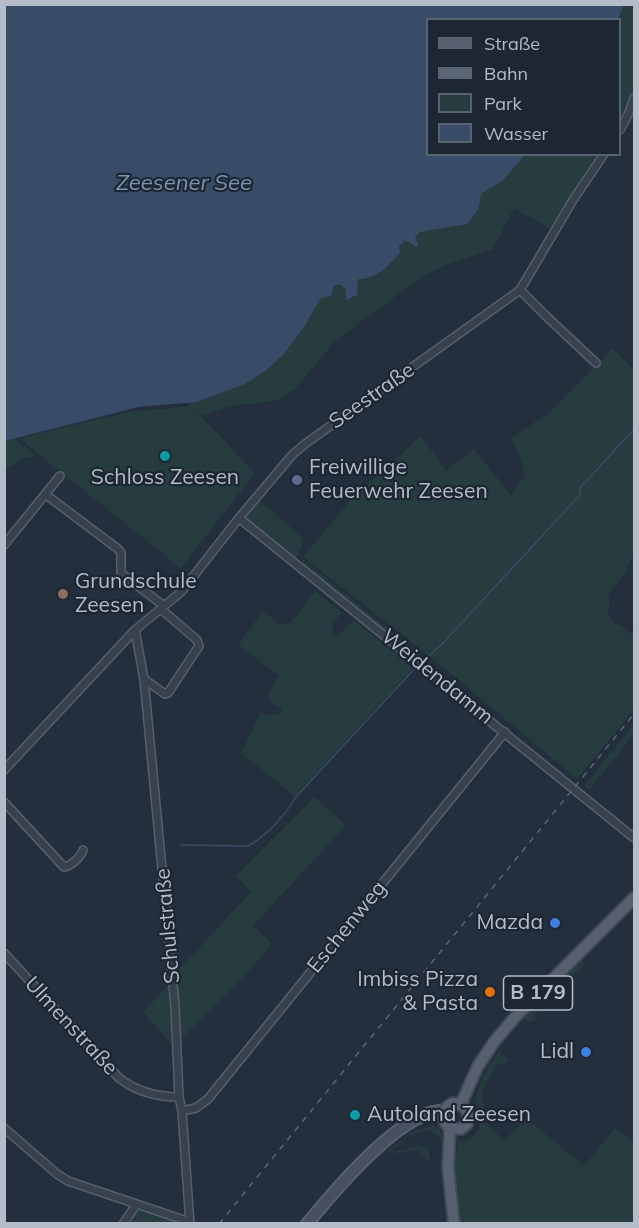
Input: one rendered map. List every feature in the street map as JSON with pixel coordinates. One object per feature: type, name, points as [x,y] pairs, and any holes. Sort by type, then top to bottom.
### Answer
[{"type":"main road","name":"B 179","points":[[454,1224],[448,1152],[453,1129],[467,1124],[470,1116],[461,1104],[478,1066],[510,1023],[634,898]]},
{"type":"main road","points":[[453,1129],[444,1114],[453,1103],[461,1104]]},
{"type":"street","points":[[621,129],[632,113],[634,98]]},
{"type":"street","name":"Seestraße","points":[[4,770],[135,630],[187,584],[238,518],[293,454],[520,290],[573,200],[603,156]]},
{"type":"street","points":[[520,290],[596,363]]},
{"type":"street","points":[[4,545],[60,476]]},
{"type":"street","points":[[45,494],[118,549],[121,553],[121,573],[163,607],[197,640],[199,646],[168,693],[165,694],[144,679]]},
{"type":"street","name":"Weidendamm","points":[[238,518],[634,838]]},
{"type":"street","name":"Schulstraße","points":[[135,630],[144,679],[175,1006],[179,1097],[190,1223]]},
{"type":"street","name":"Eschenweg","points":[[182,1111],[196,1108],[208,1099],[505,732]]},
{"type":"street","points":[[4,802],[64,867],[69,866],[82,854],[83,850]]},
{"type":"street","name":"Ulmenstraße","points":[[4,953],[119,1078],[144,1092],[179,1097]]},
{"type":"street","points":[[307,1224],[326,1201],[378,1148],[424,1114],[444,1114]]},
{"type":"street","points":[[4,1128],[68,1181],[190,1223]]},
{"type":"street","points":[[123,1224],[136,1205]]},
{"type":"green space","points":[[624,5],[634,5],[634,101],[621,128],[621,18],[619,18]]},
{"type":"green space","points":[[524,156],[596,156],[550,229],[514,208],[493,249],[423,276],[335,341],[295,389],[275,401],[232,406],[201,415],[191,406],[255,473],[181,568],[21,440],[25,437],[123,413],[190,406],[188,403],[221,393],[304,327],[321,298],[334,285],[341,284],[346,290],[346,299],[358,279],[374,275],[389,265],[405,239],[412,244],[420,232],[468,224],[479,207],[481,194]]},
{"type":"green space","points":[[612,349],[634,369],[634,552],[626,571],[607,597],[610,601],[608,614],[615,624],[622,626],[629,634],[634,629],[634,710],[577,779],[432,658],[303,557],[350,501],[421,436],[446,471],[474,449],[511,495],[525,476],[521,459],[511,438],[550,412]]},
{"type":"green space","points":[[14,439],[37,456],[25,458],[5,470],[4,441]]},
{"type":"green space","points":[[259,500],[301,536],[303,543],[296,560],[244,518]]},
{"type":"green space","points":[[302,559],[423,657],[420,660],[302,565]]},
{"type":"green space","points":[[315,591],[342,612],[333,624],[333,634],[338,636],[353,620],[413,668],[295,796],[241,753],[260,714],[277,715],[283,709],[274,705],[268,696],[278,675],[238,645],[263,611],[279,624],[291,623]]},
{"type":"green space","points":[[634,725],[634,734],[589,790],[584,786]]},
{"type":"green space","points":[[314,797],[346,825],[253,926],[272,944],[248,972],[179,1041],[173,976],[251,892],[235,876]]},
{"type":"green space","points":[[577,958],[585,964],[534,1015],[537,1018],[530,1023],[522,1016]]},
{"type":"green space","points":[[168,985],[173,1041],[170,1042],[143,1013]]},
{"type":"green space","points":[[499,1051],[508,1060],[504,1066],[498,1062],[482,1092],[486,1123],[504,1141],[526,1118],[584,1166],[615,1128],[634,1142],[634,1223],[459,1223],[453,1170],[458,1140],[471,1138],[480,1128],[480,1111],[475,1098],[485,1073]]},
{"type":"green space","points":[[433,1126],[439,1129],[442,1138],[446,1139],[450,1223],[445,1194],[443,1146],[438,1137],[426,1130],[412,1135],[392,1149],[392,1151],[397,1151],[415,1146],[424,1147],[429,1150],[430,1163],[418,1150],[398,1153],[387,1151],[415,1131]]},
{"type":"green space","points":[[136,1205],[185,1224],[123,1224]]},
{"type":"water","name":"Zeesener See","points":[[5,4],[624,5],[618,18],[426,18],[426,156],[524,156],[502,181],[481,194],[479,207],[468,224],[420,232],[415,238],[419,245],[417,247],[405,240],[399,247],[400,252],[387,267],[370,277],[358,279],[357,295],[346,300],[346,290],[341,285],[334,285],[331,296],[321,298],[304,327],[283,355],[245,384],[196,402],[138,407],[5,441]]},
{"type":"waterway","points":[[421,663],[441,645],[580,495],[580,488],[634,429]]},
{"type":"waterway","points":[[181,845],[248,846],[262,837],[417,666]]},
{"type":"railway","points":[[219,1224],[634,714]]},
{"type":"place","name":"Schloss Zeesen","points":[[165,456]]},
{"type":"place","name":"Freiwillige Feuerwehr Zeesen","points":[[297,480]]},
{"type":"place","name":"Grundschule Zeesen","points":[[63,594]]},
{"type":"place","name":"Mazda","points":[[555,923]]},
{"type":"place","name":"Imbiss Pizza & Pasta","points":[[490,992]]},
{"type":"place","name":"Lidl","points":[[586,1052]]},
{"type":"place","name":"Autoland Zeesen","points":[[355,1115]]}]
